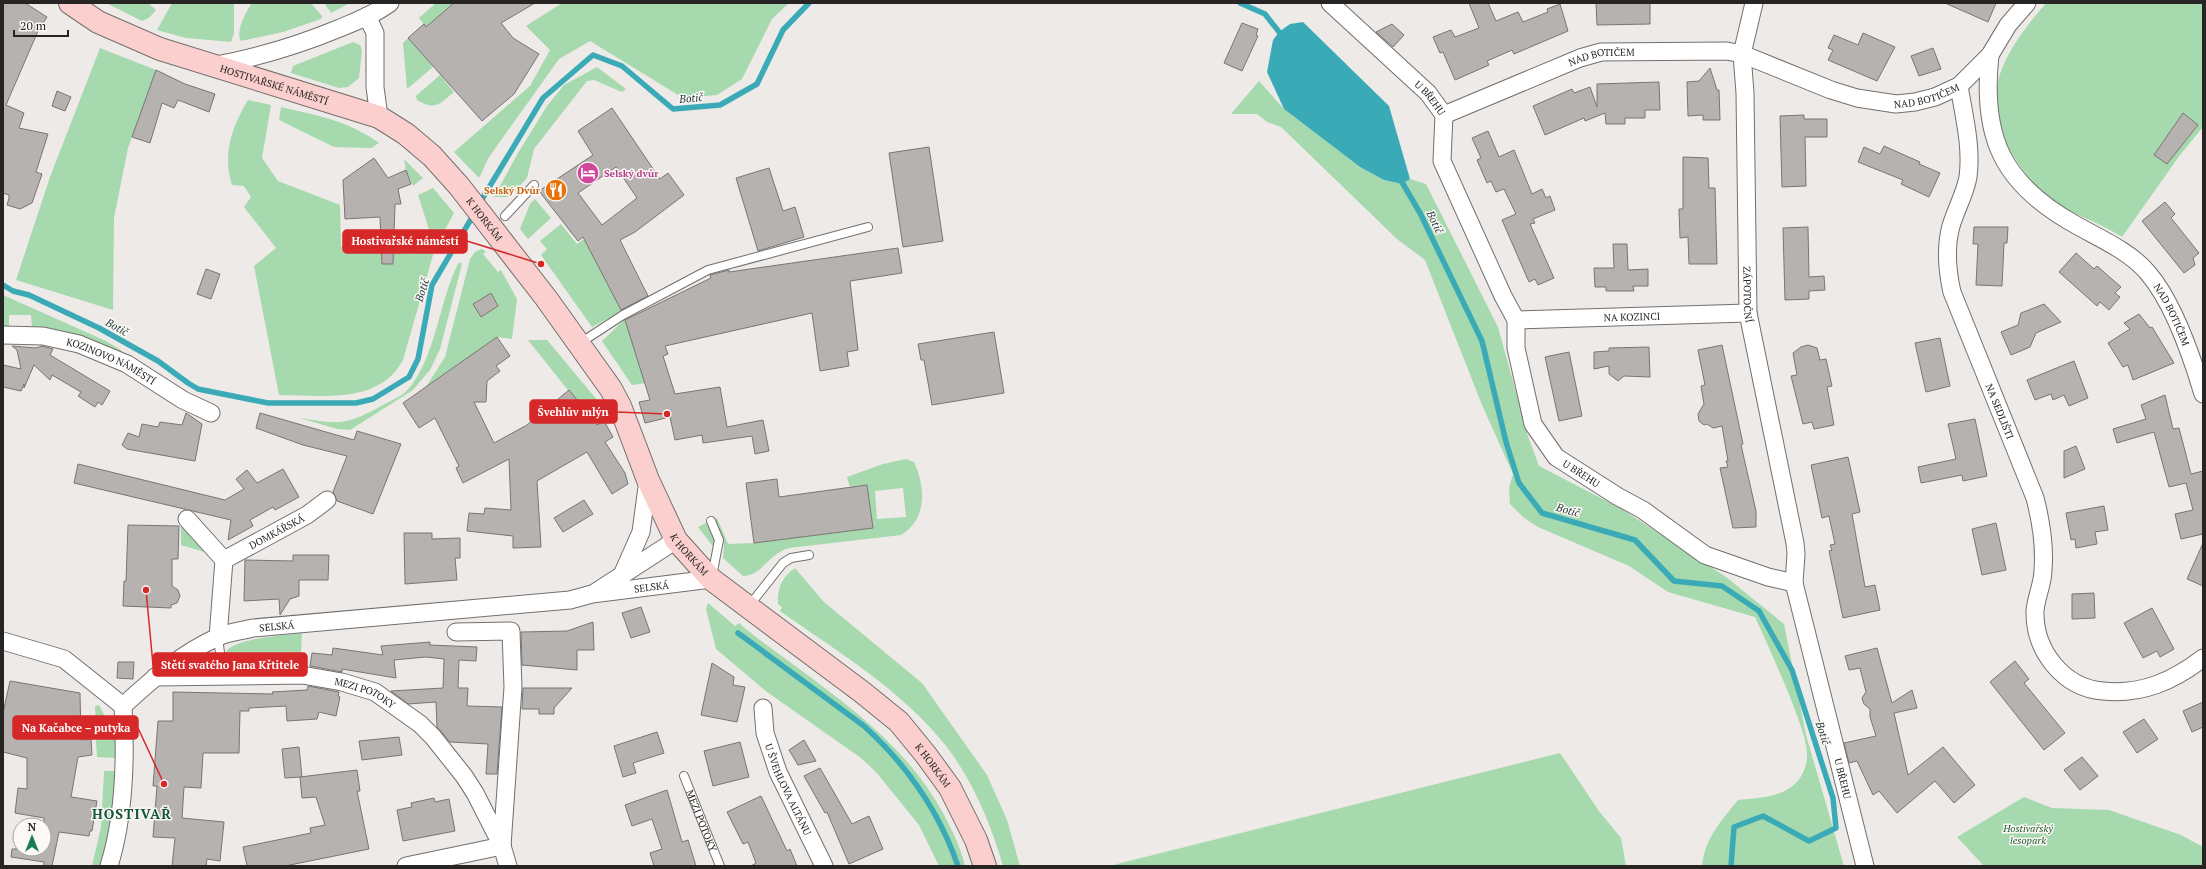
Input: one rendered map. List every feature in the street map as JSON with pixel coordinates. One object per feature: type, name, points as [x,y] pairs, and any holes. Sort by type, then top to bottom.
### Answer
[{"type":"main road","name":"HOSTIVAŘSKÉ NÁMĚSTÍ","points":[[70,3],[98,22],[160,49],[216,65],[379,117],[406,134],[432,156],[461,190]]},
{"type":"main road","name":"K HORKÁM","points":[[461,190],[546,298],[617,399],[648,480],[676,540],[711,579],[899,722],[950,788],[976,840],[985,866]]},
{"type":"street","name":"U BŘEHU","points":[[1330,3],[1428,94],[1444,115],[1442,161],[1499,289],[1516,320],[1516,348],[1534,424],[1556,457],[1617,496],[1643,510],[1705,555],[1768,577],[1794,583],[1865,866]]},
{"type":"street","name":"ZÁPOTOČNÍ","points":[[1754,3],[1742,54],[1745,94],[1748,313],[1795,543],[1796,554],[1794,583]]},
{"type":"street","points":[[1990,55],[2008,24],[2027,3]]},
{"type":"street","name":"HOSTIVAŘSKÉ NÁMĚSTÍ","points":[[216,65],[280,51],[314,39],[367,16],[389,4]]},
{"type":"street","points":[[367,16],[375,33],[375,87],[379,117]]},
{"type":"street","name":"NAD BOTIČEM","points":[[1444,115],[1580,58],[1602,52],[1727,51],[1742,54],[1831,90],[1874,102],[1896,104],[1915,102],[1935,97],[1959,86],[1990,55]]},
{"type":"street","name":"NAD BOTIČEM","points":[[1990,55],[1987,83],[1990,129],[2000,152],[2013,173],[2032,196],[2062,217],[2114,246],[2148,272],[2167,300],[2203,394]]},
{"type":"street","name":"NA SEDLIŠTI","points":[[1959,86],[1967,129],[1968,177],[1948,240],[1948,275],[1952,292],[2035,498],[2041,525],[2043,555],[2043,571],[2037,592],[2035,613],[2042,648],[2050,662],[2063,674],[2079,685],[2098,691],[2118,693],[2162,684],[2186,671],[2203,658]]},
{"type":"street","name":"NA KOZINCI","points":[[1516,320],[1748,313]]},
{"type":"street","name":"KOZINOVO NÁMĚSTÍ","points":[[3,335],[43,336],[79,344],[127,364],[183,400],[211,413]]},
{"type":"street","name":"SELSKÁ","points":[[622,575],[641,532],[648,480]]},
{"type":"street","name":"DOMKÁŘSKÁ","points":[[224,560],[307,515],[327,500]]},
{"type":"street","points":[[187,519],[224,560],[218,637]]},
{"type":"street","name":"SELSKÁ","points":[[592,594],[676,540]]},
{"type":"street","name":"SELSKÁ","points":[[123,706],[155,677],[218,637],[253,628],[570,600],[592,594],[711,579]]},
{"type":"street","name":"MEZI POTOKY","points":[[456,632],[511,631],[513,688],[502,846]]},
{"type":"street","points":[[3,641],[64,659],[123,706],[125,745],[121,800],[117,832],[109,866]]},
{"type":"street","name":"MEZI POTOKY","points":[[155,677],[302,675],[342,682],[375,692],[420,724],[433,737],[475,793],[502,846],[508,866]]},
{"type":"street","name":"U ŠVEHLOVA ALTÁNU","points":[[763,708],[765,733],[778,772],[824,866]]},
{"type":"street","points":[[406,866],[502,846]]},
{"type":"lane","points":[[504,216],[534,185]]},
{"type":"lane","points":[[579,344],[623,314],[708,270],[868,227]]},
{"type":"lane","points":[[711,521],[719,540],[711,579]]},
{"type":"lane","points":[[748,607],[782,563],[791,558],[809,555]]},
{"type":"lane","points":[[218,637],[223,677]]},
{"type":"lane","name":"MEZI POTOKY","points":[[684,776],[720,866]]},
{"type":"green space","points":[[106,3],[148,3],[156,10],[149,18],[142,21]]},
{"type":"green space","points":[[172,3],[234,3],[234,33],[231,42],[186,38],[157,30]]},
{"type":"green space","points":[[252,3],[311,3],[322,16],[321,19],[283,32],[241,41],[239,32],[240,27],[244,16]]},
{"type":"green space","points":[[324,3],[350,3],[331,13]]},
{"type":"green space","points":[[436,3],[454,3],[426,27],[419,18]]},
{"type":"green space","points":[[562,3],[789,3],[772,19],[742,79],[717,95],[683,98],[590,41],[559,59],[489,157],[479,178],[454,152],[530,86],[550,50],[526,26]]},
{"type":"green space","points":[[2046,3],[2203,3],[2203,127],[2180,155],[2122,237],[2113,231],[2065,208],[2042,193],[2021,168],[2002,135],[1996,114],[1996,95],[2000,76],[2007,57],[2018,39]]},
{"type":"green space","points":[[408,38],[433,67],[407,89],[403,43]]},
{"type":"green space","points":[[353,42],[360,45],[362,50],[359,78],[348,87],[339,88],[291,73],[293,66]]},
{"type":"green space","points":[[100,48],[156,70],[128,148],[114,218],[113,310],[16,280],[50,177]]},
{"type":"green space","points":[[597,67],[626,89],[622,92],[594,80],[587,81],[534,149],[527,178],[510,197],[494,197],[518,153],[547,106],[564,85]]},
{"type":"green space","points":[[440,75],[454,92],[437,105],[429,105],[417,100],[416,96]]},
{"type":"green space","points":[[1259,81],[1284,109],[1360,167],[1384,180],[1402,184],[1410,179],[1426,184],[1498,327],[1528,436],[1539,466],[1620,508],[1726,577],[1784,624],[1806,735],[1844,866],[1702,866],[1706,847],[1710,838],[1738,800],[1764,797],[1782,792],[1800,779],[1805,769],[1807,753],[1801,726],[1786,686],[1755,617],[1668,592],[1629,566],[1538,527],[1523,517],[1510,504],[1509,488],[1513,474],[1482,405],[1425,260],[1397,239],[1281,127],[1267,122],[1257,114],[1231,114]]},
{"type":"green space","points":[[248,100],[271,105],[262,158],[278,181],[340,205],[341,247],[412,254],[435,248],[403,360],[393,374],[379,384],[364,391],[330,396],[279,395],[254,266],[276,248],[244,207],[251,197],[244,186],[232,185],[229,174],[228,152],[230,141],[237,120]]},
{"type":"green space","points":[[281,107],[319,116],[344,124],[368,135],[379,143],[371,148],[334,147],[279,120]]},
{"type":"green space","points":[[404,159],[423,178],[413,186],[406,170]]},
{"type":"green space","points":[[433,188],[454,213],[435,248],[418,195]]},
{"type":"green space","points":[[535,199],[551,218],[528,239],[520,229],[530,204]]},
{"type":"green space","points":[[561,224],[577,244],[584,239],[619,306],[647,292],[649,297],[592,327],[541,255],[547,249],[540,241]]},
{"type":"green space","points":[[481,249],[486,252],[483,254],[498,272],[501,270],[517,299],[512,339],[497,337],[424,390],[445,357],[470,259],[475,252]],"holes":[[[491,293],[498,306],[481,317]]]},
{"type":"green space","points":[[459,262],[462,264],[440,349],[430,370],[413,390],[350,430],[337,429],[300,418],[342,422],[369,413],[403,394],[418,375],[425,361],[452,277]]},
{"type":"green space","points":[[3,295],[106,341],[121,350],[125,357],[32,328],[31,315],[9,315],[9,330],[3,330]]},
{"type":"green space","points":[[625,319],[646,383],[632,385],[602,341]]},
{"type":"green space","points":[[528,340],[547,340],[603,407],[587,414]]},
{"type":"green space","points":[[906,459],[914,462],[921,482],[922,502],[920,512],[910,528],[901,535],[789,548],[776,555],[756,572],[743,576],[723,558],[724,546],[715,520],[717,518],[728,544],[754,543],[873,528],[867,485],[850,487],[847,477],[883,464]],"holes":[[[903,488],[906,517],[877,519],[875,491]]]},
{"type":"green space","points":[[706,523],[714,538],[715,549],[698,527]]},
{"type":"green space","points":[[181,525],[208,553],[181,545]]},
{"type":"green space","points":[[795,568],[824,602],[922,683],[987,775],[1007,820],[1020,866],[1003,866],[993,834],[973,788],[956,759],[929,726],[889,689],[780,611],[782,607],[778,604],[778,593],[781,583],[790,571]]},
{"type":"green space","points":[[708,603],[735,626],[739,623],[837,697],[896,749],[929,790],[943,813],[959,846],[965,866],[939,866],[919,825],[876,772],[861,758],[767,692],[716,649],[706,609]]},
{"type":"green space","points":[[302,633],[300,671],[238,667],[231,664],[225,654],[229,649],[237,644],[247,641],[273,636]]},
{"type":"green space","points":[[99,705],[111,728],[96,728],[95,706]]},
{"type":"green space","points":[[115,737],[116,758],[97,757],[96,739]]},
{"type":"green space","points":[[1560,753],[1599,811],[1621,838],[1626,866],[1109,866]]},
{"type":"green space","points":[[104,771],[115,771],[114,806],[102,866],[92,866],[101,827]]},
{"type":"green space","name":"Hostivařský lesopark","points":[[2024,797],[2052,808],[2109,810],[2181,835],[2203,847],[2203,866],[1984,866],[1957,837]]},
{"type":"water","points":[[1303,22],[1389,106],[1410,179],[1402,184],[1384,180],[1360,167],[1284,109],[1267,72],[1273,40],[1279,32],[1290,24]]},
{"type":"building","points":[[3,3],[25,3],[47,17],[38,31],[6,105],[24,113],[19,128],[48,134],[36,172],[42,174],[32,203],[20,209],[7,205],[9,195],[3,193]]},
{"type":"building","points":[[454,3],[535,3],[501,23],[513,38],[539,54],[514,94],[482,121],[408,38],[424,24],[426,27]]},
{"type":"building","points":[[1469,3],[1488,3],[1496,21],[1518,12],[1523,22],[1548,12],[1547,9],[1560,4],[1568,31],[1514,54],[1512,50],[1487,61],[1489,65],[1455,80],[1443,52],[1440,53],[1433,37],[1451,30],[1455,37],[1479,28]]},
{"type":"building","points":[[1596,3],[1650,3],[1650,24],[1597,25]]},
{"type":"building","points":[[1945,3],[1996,3],[1988,22]]},
{"type":"building","points":[[1242,23],[1258,29],[1256,35],[1258,36],[1242,71],[1224,63]]},
{"type":"building","points":[[1392,24],[1404,35],[1393,47],[1376,32]]},
{"type":"building","points":[[1863,33],[1895,47],[1877,81],[1828,60],[1833,50],[1828,48],[1834,35],[1858,45]]},
{"type":"building","points":[[1933,48],[1941,69],[1919,76],[1911,56]]},
{"type":"building","points":[[1710,68],[1717,90],[1719,90],[1720,120],[1703,120],[1703,115],[1688,116],[1687,82],[1699,81]]},
{"type":"building","points":[[156,70],[185,84],[215,94],[209,112],[178,100],[174,108],[162,103],[150,143],[132,137]]},
{"type":"building","points":[[1659,82],[1660,110],[1645,110],[1645,118],[1625,118],[1625,124],[1606,124],[1605,113],[1585,121],[1584,118],[1545,135],[1533,106],[1572,89],[1574,93],[1590,87],[1597,107],[1597,84]]},
{"type":"building","points":[[57,91],[71,97],[65,111],[52,106]]},
{"type":"building","points":[[612,108],[660,179],[668,173],[684,195],[635,232],[620,240],[648,296],[621,310],[583,237],[578,241],[539,191],[593,155],[578,131]],"holes":[[[616,167],[637,198],[602,225],[578,193]]]},
{"type":"building","points":[[2183,113],[2198,125],[2167,164],[2154,155]]},
{"type":"building","points":[[1804,115],[1804,119],[1827,119],[1827,137],[1805,137],[1806,186],[1782,187],[1780,116]]},
{"type":"building","points":[[1488,131],[1499,157],[1514,150],[1532,194],[1542,189],[1546,198],[1550,196],[1555,210],[1533,219],[1535,223],[1530,224],[1554,278],[1538,285],[1535,279],[1529,282],[1502,220],[1516,214],[1504,189],[1496,192],[1491,181],[1487,183],[1477,160],[1481,158],[1472,138]]},
{"type":"building","points":[[1884,146],[1920,162],[1919,164],[1940,173],[1929,197],[1901,184],[1903,180],[1858,162],[1864,147],[1880,154]]},
{"type":"building","points":[[929,147],[943,241],[903,247],[889,153]]},
{"type":"building","points":[[1683,157],[1708,158],[1709,188],[1715,188],[1717,264],[1689,264],[1688,237],[1680,238],[1679,209],[1683,209]]},
{"type":"building","points":[[374,158],[388,178],[406,170],[411,184],[398,189],[401,204],[395,204],[393,264],[382,264],[380,217],[345,219],[343,180]]},
{"type":"building","points":[[769,168],[783,211],[795,207],[804,237],[758,251],[736,178]]},
{"type":"building","points":[[2165,202],[2175,214],[2171,218],[2199,253],[2193,258],[2195,265],[2184,273],[2142,221]]},
{"type":"building","points":[[1808,227],[1809,277],[1824,276],[1825,290],[1809,291],[1809,299],[1785,300],[1783,228]]},
{"type":"building","points":[[1974,227],[2008,227],[2007,243],[2004,243],[2002,286],[1976,285],[1978,244],[1973,244]]},
{"type":"building","points":[[1613,244],[1627,244],[1628,270],[1648,269],[1648,286],[1633,286],[1634,291],[1606,291],[1606,287],[1595,287],[1594,268],[1614,268]]},
{"type":"building","points":[[898,248],[902,273],[850,281],[858,350],[847,352],[849,366],[820,371],[812,313],[665,346],[668,354],[663,356],[675,394],[720,387],[727,427],[763,420],[769,451],[755,454],[752,436],[703,443],[702,435],[675,440],[670,417],[645,423],[639,402],[650,400],[625,320],[711,278],[710,275],[729,270],[729,272]]},
{"type":"building","points":[[2076,253],[2094,269],[2097,266],[2121,287],[2115,293],[2120,297],[2109,310],[2100,302],[2097,306],[2059,272]]},
{"type":"building","points":[[206,269],[220,274],[211,299],[197,294]]},
{"type":"building","points":[[491,293],[498,306],[481,317],[473,304]]},
{"type":"building","points":[[2044,304],[2061,322],[2036,333],[2030,347],[2011,355],[2001,332],[2018,325],[2021,313]]},
{"type":"building","points":[[2139,314],[2150,328],[2152,327],[2174,363],[2133,380],[2128,365],[2123,367],[2108,343],[2130,329],[2124,323]]},
{"type":"building","points":[[994,332],[1004,393],[932,405],[924,360],[921,360],[918,344]]},
{"type":"building","points":[[497,337],[510,356],[496,366],[500,371],[487,381],[486,402],[474,402],[494,443],[527,425],[569,390],[597,425],[604,421],[613,437],[605,442],[625,473],[628,484],[612,494],[587,452],[537,481],[541,547],[513,548],[513,536],[467,531],[469,513],[484,514],[485,508],[511,510],[509,459],[463,483],[456,468],[459,466],[435,418],[419,428],[403,403]]},
{"type":"building","points":[[1940,338],[1950,386],[1926,392],[1915,343]]},
{"type":"building","points":[[1722,345],[1743,444],[1741,445],[1756,511],[1756,527],[1733,528],[1720,468],[1728,467],[1722,426],[1713,428],[1707,424],[1704,425],[1699,421],[1698,414],[1704,404],[1701,386],[1705,385],[1698,350]]},
{"type":"building","points":[[1808,345],[1817,348],[1820,360],[1826,359],[1832,386],[1827,387],[1834,425],[1814,429],[1812,422],[1803,424],[1791,376],[1797,375],[1793,353],[1801,347]]},
{"type":"building","points":[[12,346],[36,348],[42,346],[53,349],[50,355],[110,391],[102,405],[98,402],[95,407],[78,396],[81,392],[52,375],[50,380],[34,365],[24,388],[24,384],[21,391],[3,387],[3,365],[21,369],[17,350]]},
{"type":"building","points":[[1649,347],[1650,377],[1624,376],[1618,381],[1609,374],[1609,366],[1594,369],[1594,352],[1609,351],[1609,348]]},
{"type":"building","points":[[1569,352],[1582,416],[1559,421],[1545,357]]},
{"type":"building","points":[[2074,361],[2088,398],[2069,406],[2064,395],[2053,400],[2051,394],[2035,400],[2027,380]]},
{"type":"building","points":[[2165,395],[2173,429],[2179,428],[2191,474],[2203,471],[2203,534],[2181,539],[2175,514],[2193,510],[2186,483],[2169,487],[2154,432],[2117,443],[2113,429],[2146,419],[2141,405]]},
{"type":"building","points":[[186,413],[202,424],[195,461],[127,449],[122,445],[128,433],[139,437],[142,424],[158,427],[160,422],[182,425]]},
{"type":"building","points":[[260,413],[354,440],[357,431],[401,444],[373,514],[337,501],[333,492],[347,456],[303,445],[256,428]]},
{"type":"building","points":[[1975,419],[1987,476],[1963,481],[1962,475],[1921,483],[1918,467],[1956,459],[1948,424]]},
{"type":"building","points":[[2076,446],[2085,469],[2064,478],[2064,451]]},
{"type":"building","points":[[1848,457],[1860,512],[1852,514],[1865,587],[1875,585],[1880,610],[1843,618],[1829,551],[1832,550],[1830,545],[1835,544],[1829,516],[1822,518],[1811,465]]},
{"type":"building","points":[[78,464],[225,500],[244,489],[236,479],[247,470],[257,483],[283,469],[299,497],[275,510],[273,507],[250,520],[253,526],[228,540],[231,520],[74,483]]},
{"type":"building","points":[[777,479],[779,497],[867,485],[873,528],[754,543],[746,483]]},
{"type":"building","points":[[584,500],[593,514],[563,532],[554,518]]},
{"type":"building","points":[[2104,506],[2108,530],[2095,532],[2097,544],[2076,548],[2075,539],[2071,540],[2066,513]]},
{"type":"building","points":[[1996,523],[2006,570],[1982,575],[1972,529]]},
{"type":"building","points":[[128,525],[179,526],[178,559],[172,559],[172,586],[178,590],[180,596],[177,603],[171,605],[171,608],[123,606],[124,581],[126,581]]},
{"type":"building","points":[[404,533],[432,533],[432,539],[460,538],[460,558],[455,558],[457,580],[405,584]]},
{"type":"building","points":[[2203,543],[2203,586],[2187,579]]},
{"type":"building","points":[[293,555],[329,555],[328,580],[299,580],[299,596],[290,599],[280,615],[279,599],[244,601],[245,560],[293,561]]},
{"type":"building","points":[[2094,593],[2095,618],[2072,619],[2072,594]]},
{"type":"building","points":[[641,607],[650,632],[631,638],[622,613]]},
{"type":"building","points":[[2152,608],[2174,649],[2160,657],[2157,651],[2143,658],[2124,623]]},
{"type":"building","points":[[593,622],[594,650],[577,650],[577,670],[522,665],[521,632],[567,631]]},
{"type":"building","points":[[430,642],[430,645],[477,647],[476,661],[459,660],[458,688],[468,688],[467,706],[502,707],[497,774],[486,774],[488,744],[450,742],[437,727],[436,702],[408,704],[391,691],[443,688],[444,659],[426,657],[394,660],[396,678],[342,669],[342,672],[310,666],[312,653],[332,655],[333,648],[383,655],[381,646]]},
{"type":"building","points":[[1877,648],[1892,703],[1912,690],[1917,708],[1894,713],[1908,775],[1943,747],[1975,785],[1954,803],[1935,781],[1897,813],[1879,791],[1873,795],[1857,761],[1849,763],[1844,743],[1876,736],[1870,717],[1870,709],[1864,704],[1862,698],[1866,692],[1860,668],[1849,670],[1845,656]]},
{"type":"building","points":[[2015,661],[2029,679],[2024,683],[2065,733],[2044,750],[1990,682]]},
{"type":"building","points":[[118,662],[134,662],[133,679],[117,678]]},
{"type":"building","points":[[712,663],[734,677],[733,685],[745,687],[737,722],[701,715]]},
{"type":"building","points":[[10,681],[80,693],[81,740],[91,739],[92,755],[78,757],[71,797],[97,801],[92,831],[90,831],[89,836],[59,832],[52,866],[44,866],[44,862],[11,857],[12,849],[12,857],[52,857],[52,817],[38,817],[15,813],[18,788],[27,789],[27,758],[3,752],[3,713]]},
{"type":"building","points":[[308,686],[339,692],[338,696],[340,697],[336,716],[319,712],[317,719],[287,721],[286,706],[249,708],[249,711],[240,711],[239,753],[203,753],[201,788],[184,787],[182,818],[224,822],[220,861],[207,859],[206,866],[172,866],[175,838],[153,837],[157,786],[153,786],[158,721],[173,721],[173,692],[273,694],[272,692],[307,690]]},
{"type":"building","points":[[523,688],[572,688],[554,708],[554,714],[539,714],[539,709],[522,709]]},
{"type":"building","points":[[2203,702],[2203,727],[2192,732],[2183,711]]},
{"type":"building","points":[[2144,719],[2158,739],[2137,753],[2123,732]]},
{"type":"building","points":[[657,732],[664,753],[633,763],[636,773],[623,777],[614,746]]},
{"type":"building","points":[[399,737],[402,755],[362,760],[359,741]]},
{"type":"building","points":[[804,740],[816,761],[798,765],[789,750]]},
{"type":"building","points":[[740,742],[749,777],[713,786],[704,751]]},
{"type":"building","points":[[299,747],[302,777],[285,778],[282,749]]},
{"type":"building","points":[[2082,757],[2098,776],[2080,790],[2064,770]]},
{"type":"building","points":[[820,768],[852,824],[869,816],[883,849],[849,864],[827,812],[825,813],[804,776]]},
{"type":"building","points":[[357,770],[360,791],[357,791],[369,849],[285,866],[247,866],[243,847],[311,833],[310,828],[325,825],[316,797],[302,798],[300,777]]},
{"type":"building","points":[[667,790],[682,842],[688,840],[696,866],[654,866],[650,853],[662,849],[652,819],[632,826],[625,805]]},
{"type":"building","points":[[761,796],[787,851],[790,849],[797,866],[751,866],[756,863],[748,842],[743,844],[727,812]]},
{"type":"building","points":[[434,798],[435,802],[449,799],[455,831],[403,841],[397,810],[412,807],[411,803]]},
{"type":"waterway","name":"Botič","points":[[479,204],[543,98],[593,55],[622,66],[673,109],[720,105],[757,84],[783,30],[809,3]]},
{"type":"waterway","name":"Botič","points":[[1240,3],[1265,14],[1283,37]]},
{"type":"waterway","name":"Botič","points":[[1399,177],[1420,213],[1482,341],[1506,442],[1519,483],[1542,513],[1635,540],[1674,581],[1722,586],[1759,611],[1792,670],[1833,798],[1836,828],[1809,841],[1763,816],[1734,827],[1731,866]]},
{"type":"waterway","name":"Botič","points":[[3,285],[13,291],[29,295],[99,328],[158,361],[198,389],[268,403],[356,403],[373,399],[409,377],[418,359],[432,285],[474,214]]},
{"type":"waterway","points":[[738,633],[864,726],[880,741],[908,773],[920,790],[941,826],[958,866]]},
{"type":"place","name":"Selský dvůr","points":[[588,173]]},
{"type":"place","name":"Selský Dvůr","points":[[556,190]]},
{"type":"place","name":"Hostivařské náměstí","points":[[541,264]]},
{"type":"place","name":"Švehlův mlýn","points":[[667,414]]},
{"type":"place","name":"Stětí svatého Jana Křtitele","points":[[146,590]]},
{"type":"place","name":"Na Kačabce – putyka","points":[[164,784]]},
{"type":"district","name":"HOSTIVAŘ","points":[[132,813]]}]
